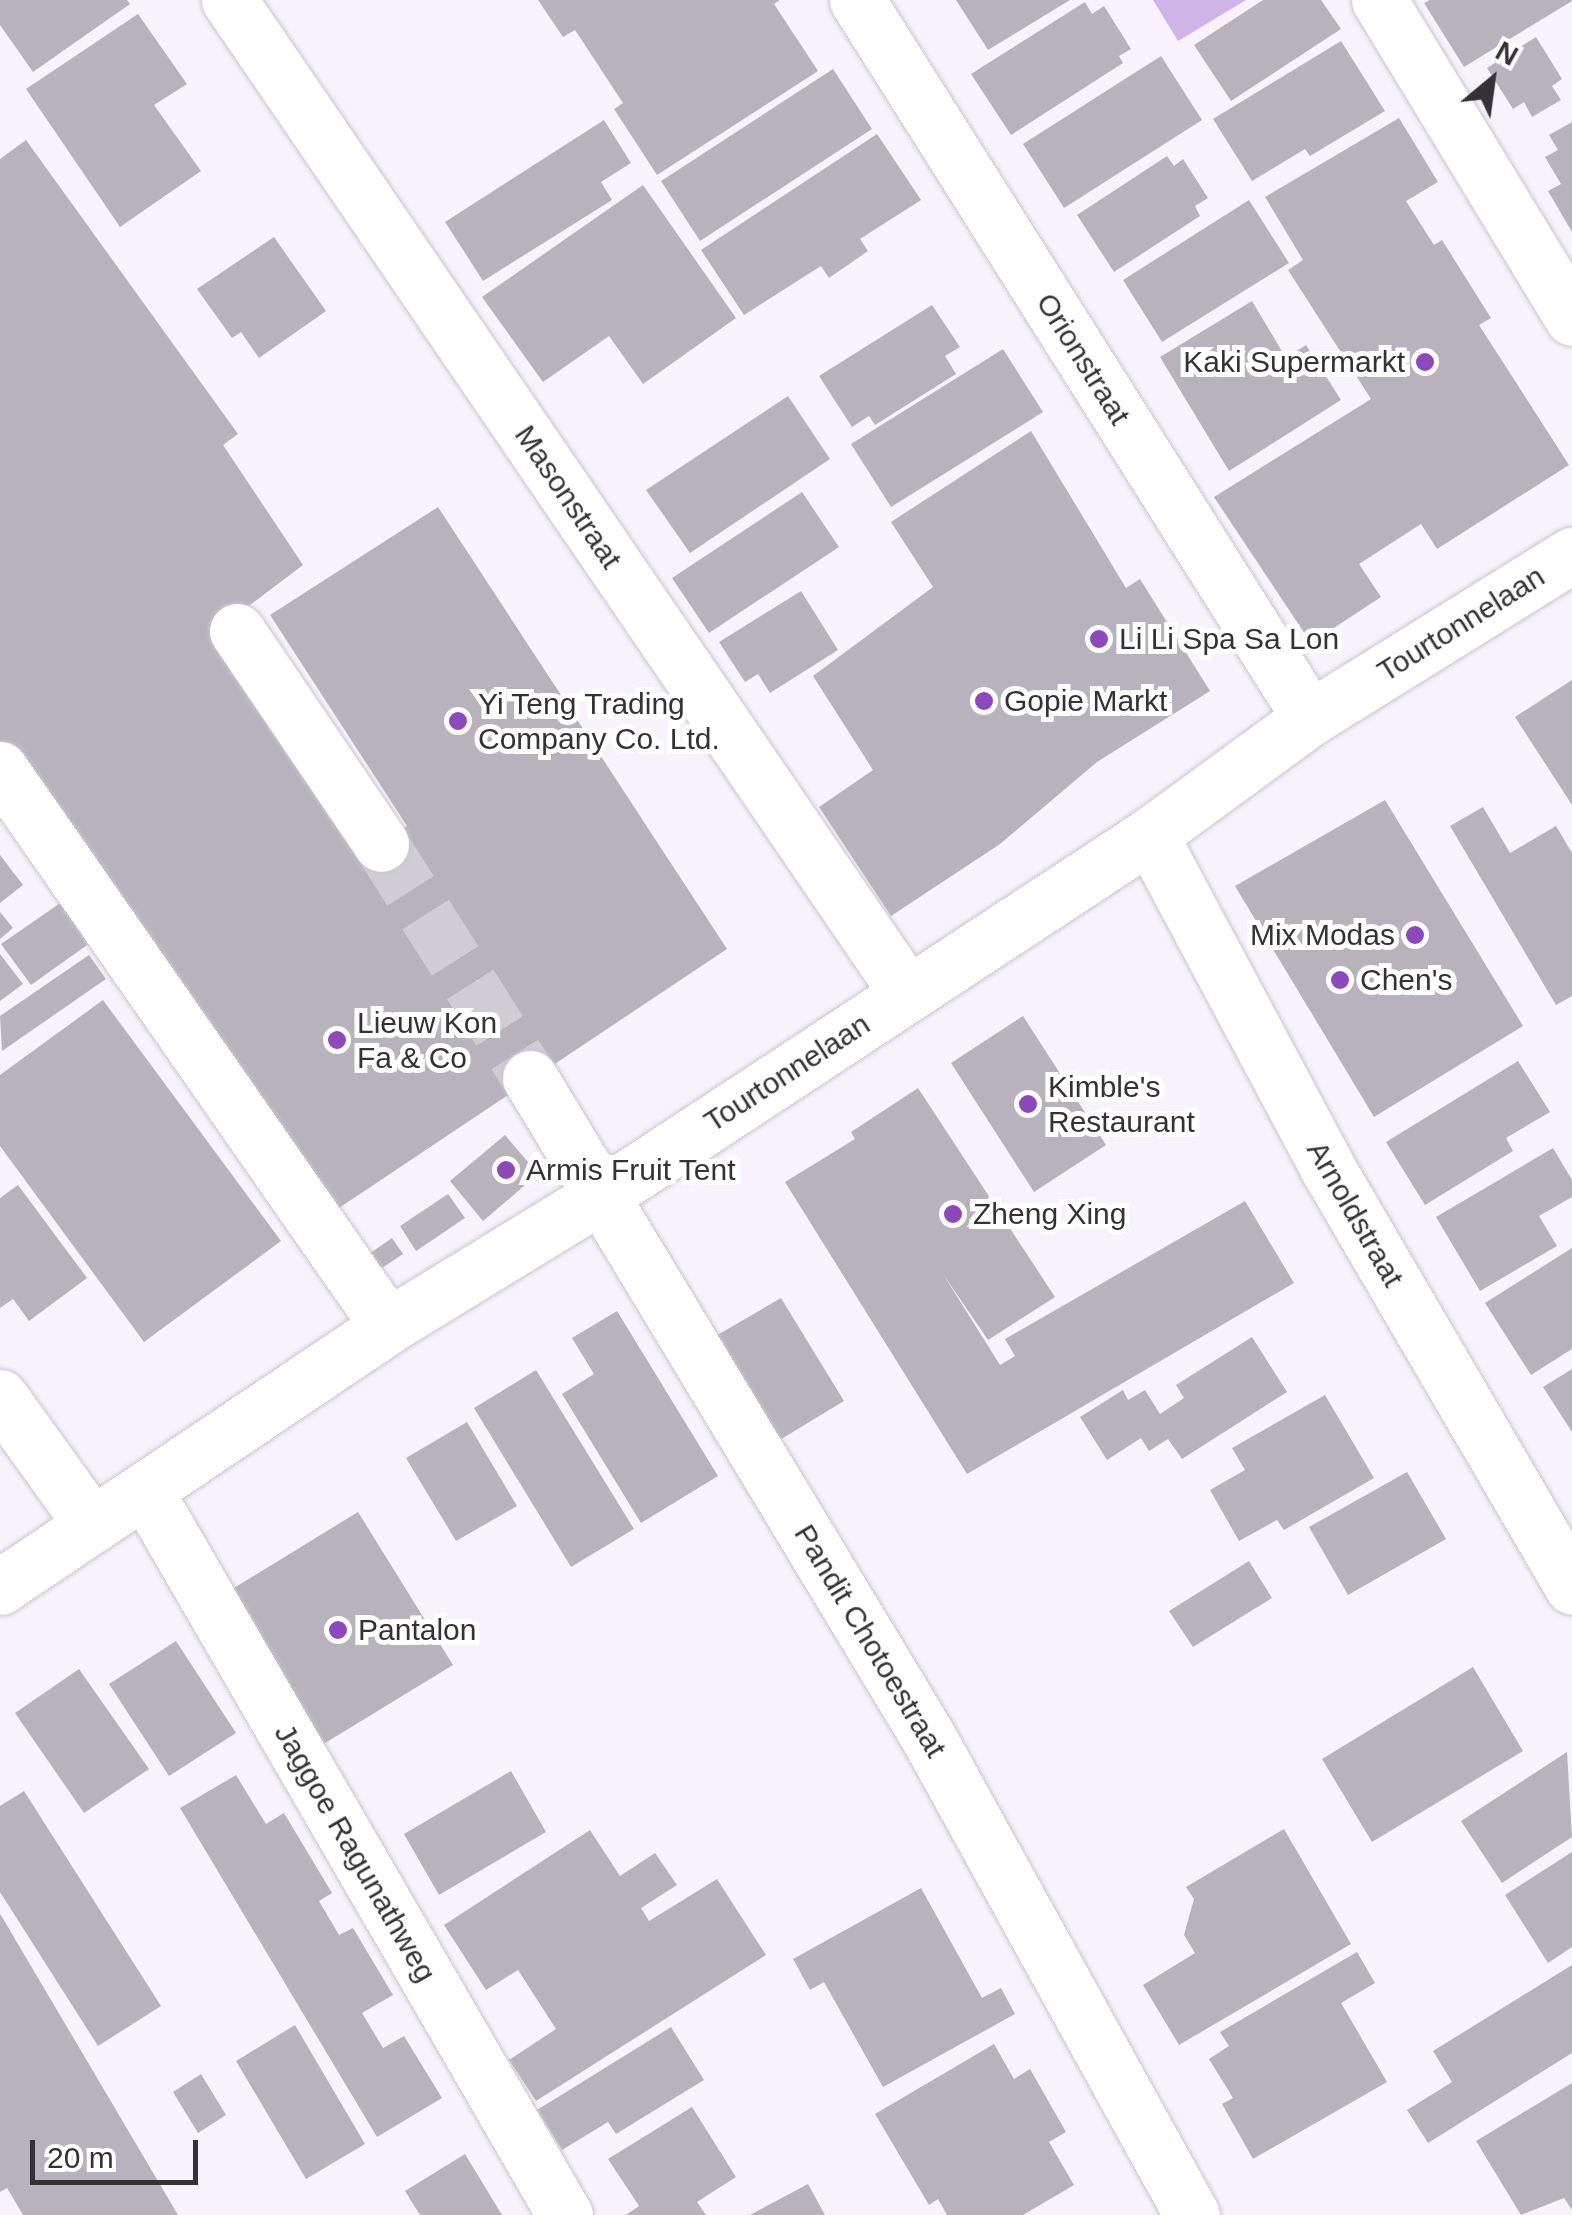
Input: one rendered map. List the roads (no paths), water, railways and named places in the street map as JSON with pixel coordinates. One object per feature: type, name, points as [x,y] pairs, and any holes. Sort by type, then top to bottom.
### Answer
[{"type":"street","name":"Masonstraat","points":[[230,0],[908,993]]},
{"type":"street","name":"Orionstraat","points":[[857,0],[1310,718]]},
{"type":"street","points":[[1379,0],[1572,318]]},
{"type":"street","name":"Tourtonnelaan","points":[[0,1587],[388,1326],[602,1194],[1150,835],[1310,718],[1572,555]]},
{"type":"street","points":[[237,631],[380,844]]},
{"type":"street","points":[[0,770],[388,1326]]},
{"type":"street","name":"Arnoldstraat","points":[[1150,835],[1327,1167],[1572,1586]]},
{"type":"street","name":"Pandit Chotoestraat","points":[[530,1078],[927,1735],[1192,2215]]},
{"type":"street","points":[[0,1398],[92,1525]]},
{"type":"street","name":"Jaggoe Ragunathweg","points":[[146,1492],[565,2215]]},
{"type":"tunnel","points":[[381,844],[530,1078]]},
{"type":"place","name":"Kaki Supermarkt","points":[[1425,362]]},
{"type":"place","name":"Li Li Spa Sa Lon","points":[[1099,639]]},
{"type":"place","name":"Gopie Markt","points":[[984,701]]},
{"type":"place","name":"Yi Teng Trading Company Co. Ltd.","points":[[458,721]]},
{"type":"place","name":"Mix Modas","points":[[1415,935]]},
{"type":"place","name":"Chen's","points":[[1340,980]]},
{"type":"place","name":"Lieuw Kon Fa & Co","points":[[337,1040]]},
{"type":"place","name":"Kimble's Restaurant","points":[[1028,1104]]},
{"type":"place","name":"Armis Fruit Tent","points":[[506,1170]]},
{"type":"place","name":"Zheng Xing","points":[[953,1214]]},
{"type":"place","name":"Pantalon","points":[[338,1630]]}]
